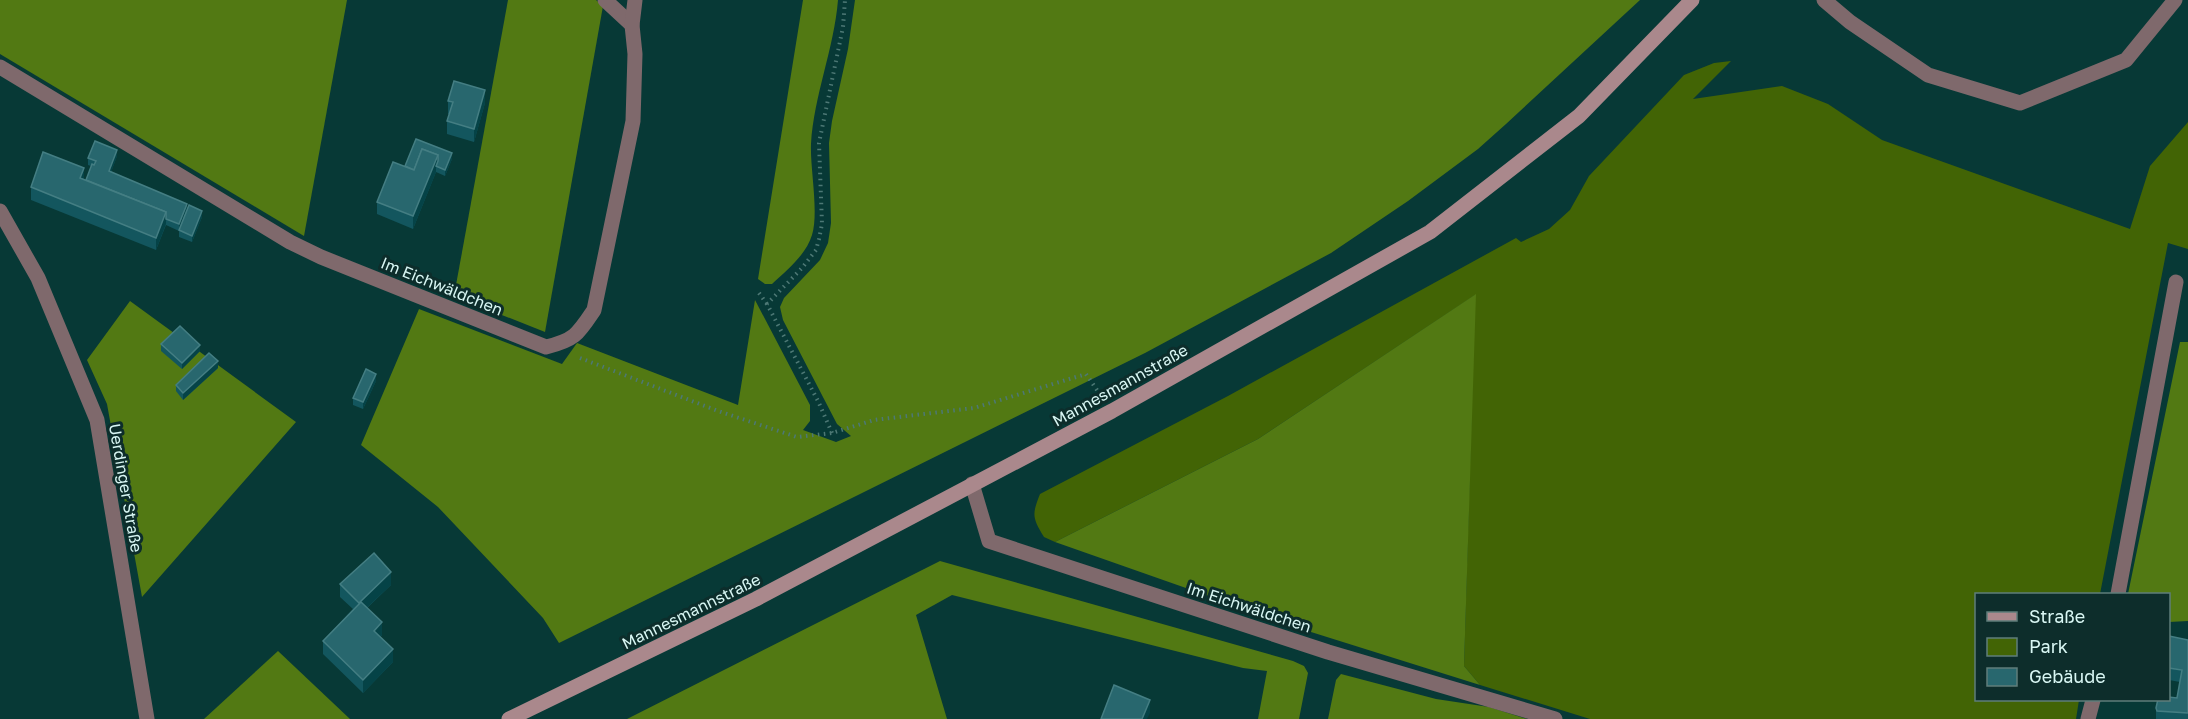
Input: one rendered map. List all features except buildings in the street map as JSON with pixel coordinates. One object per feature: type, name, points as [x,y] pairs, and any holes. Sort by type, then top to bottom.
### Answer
[{"type":"main road","name":"Mannesmannstraße","points":[[509,719],[756,599],[1112,411],[1430,232],[1579,116],[1692,0]]},
{"type":"street","points":[[604,0],[632,25]]},
{"type":"street","points":[[546,347],[567,342],[582,327],[594,309],[633,121],[635,54],[632,25],[635,0]]},
{"type":"street","points":[[1824,0],[1850,22],[1928,75],[2020,103],[2126,60],[2175,0]]},
{"type":"street","name":"Im Eichwäldchen","points":[[0,66],[290,242],[321,258],[546,347]]},
{"type":"street","name":"Uerdinger Straße","points":[[0,211],[38,278],[97,420],[147,719]]},
{"type":"street","points":[[2118,593],[2175,282]]},
{"type":"street","name":"Im Eichwäldchen","points":[[972,484],[989,541],[1328,652],[1556,719]]},
{"type":"street","points":[[2088,719],[2092,701]]},
{"type":"path","points":[[767,304],[802,268],[816,250],[819,239],[822,224],[819,143],[843,27],[845,0]]},
{"type":"path","points":[[759,293],[818,401],[832,433]]},
{"type":"path","points":[[546,347],[718,411],[797,437],[832,433],[874,420],[974,408],[1086,374],[1112,411]]},
{"type":"green space","points":[[0,0],[347,0],[304,236],[0,54]]},
{"type":"green space","points":[[508,0],[596,0],[603,6],[545,332],[454,296]]},
{"type":"green space","points":[[803,0],[838,0],[811,144],[814,226],[801,256],[772,284],[765,284],[758,279]]},
{"type":"green space","points":[[855,0],[1640,0],[1478,149],[1408,201],[1331,253],[1145,353],[559,643],[543,618],[438,507],[361,445],[419,309],[562,364],[577,343],[738,405],[755,300],[810,405],[810,421],[803,430],[836,442],[851,436],[837,424],[783,320],[780,307],[784,298],[820,260],[828,243],[831,223],[829,143],[848,49]]},
{"type":"green space","points":[[1731,61],[1693,99],[1782,86],[1828,104],[1882,140],[2130,229],[2150,166],[2188,122],[2188,249],[2168,243],[2100,593],[1975,593],[1975,701],[2079,701],[2076,719],[1590,719],[1480,685],[1464,666],[1475,295],[1258,439],[1055,542],[1044,537],[1034,516],[1040,494],[1228,396],[1516,238],[1521,242],[1549,229],[1570,210],[1589,176],[1684,75],[1714,63]]},
{"type":"green space","points":[[1476,294],[1464,666],[1480,685],[1311,632],[1055,542],[1258,439]]},
{"type":"green space","points":[[130,301],[296,422],[142,597],[107,404],[87,360]]},
{"type":"green space","points":[[2180,342],[2188,342],[2188,621],[2170,622],[2170,593],[2128,593]]},
{"type":"green space","points":[[940,561],[1293,661],[1304,666],[1308,673],[1299,719],[1258,719],[1267,671],[1243,668],[952,595],[916,615],[947,719],[627,719]]},
{"type":"green space","points":[[278,651],[350,719],[204,719]]},
{"type":"green space","points":[[1341,674],[1436,699],[1489,707],[1527,719],[1328,719],[1336,680]]}]
